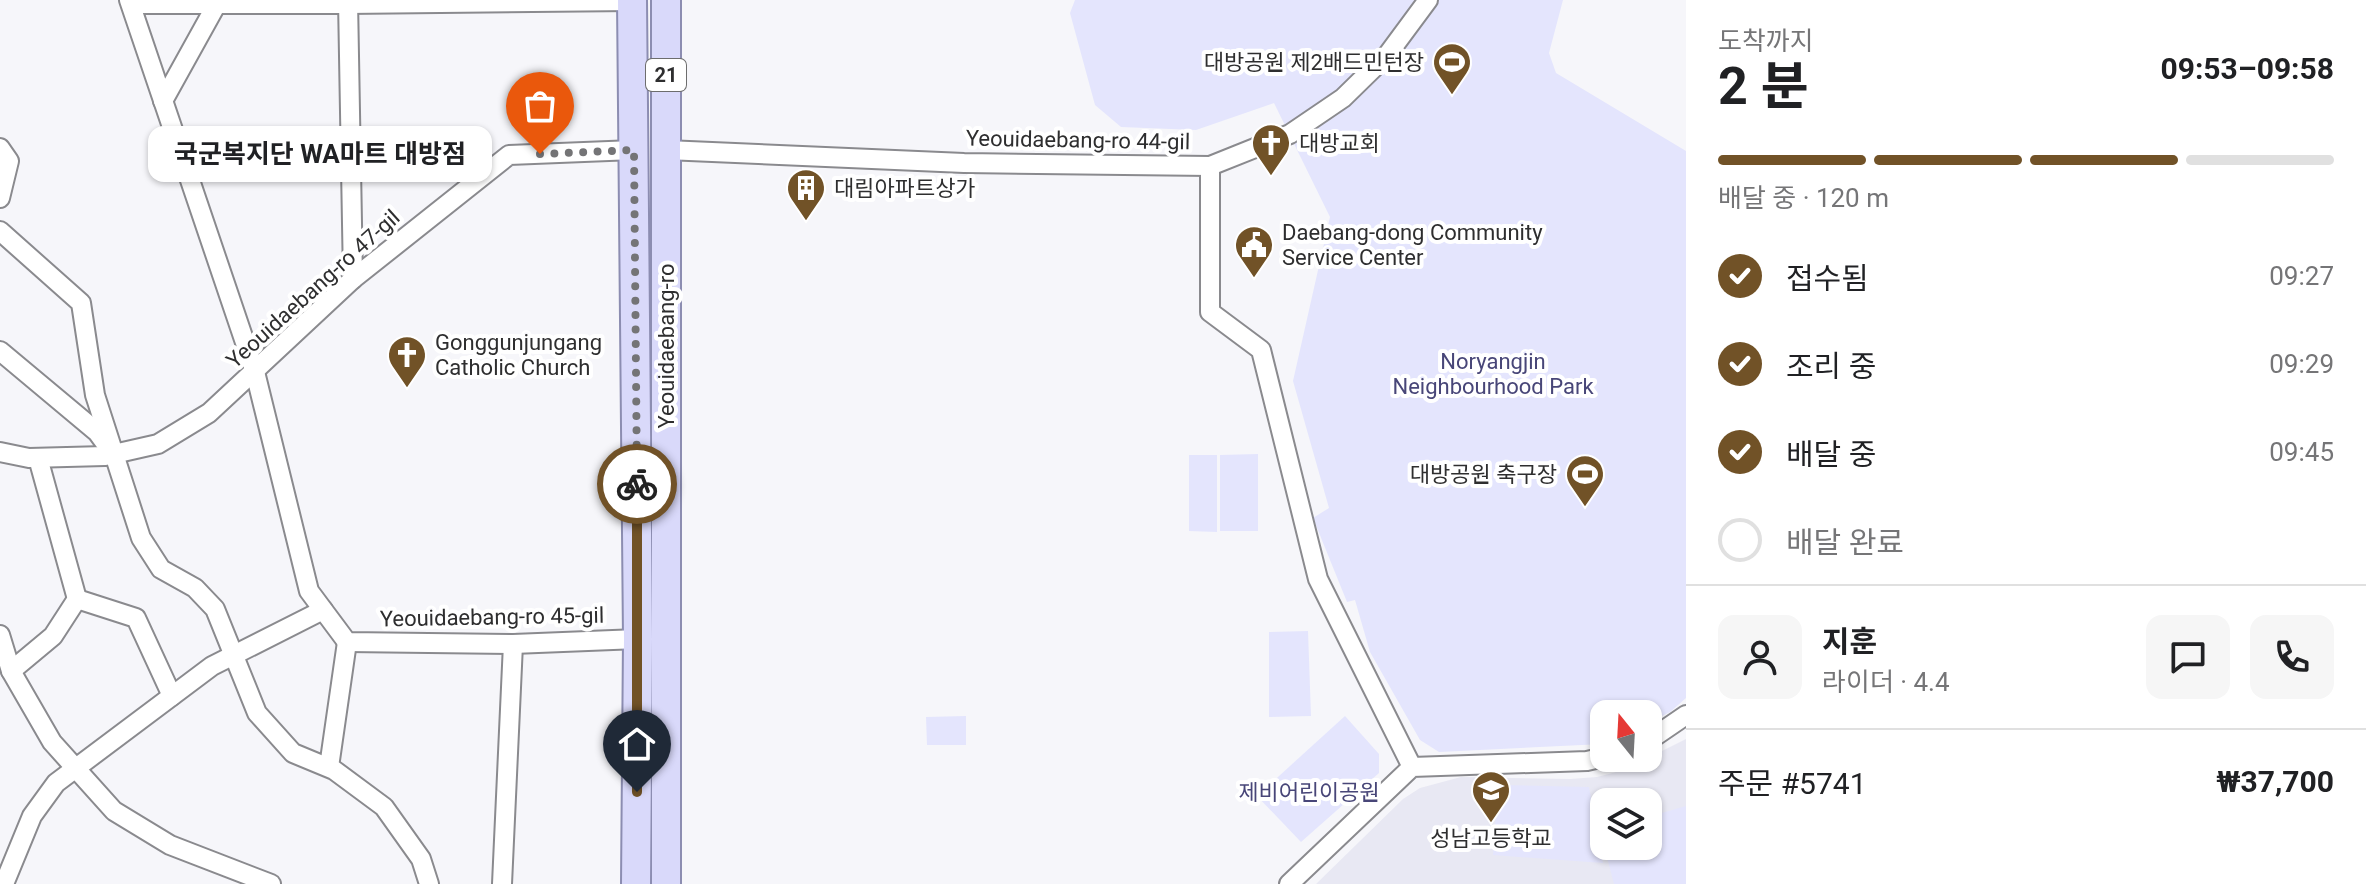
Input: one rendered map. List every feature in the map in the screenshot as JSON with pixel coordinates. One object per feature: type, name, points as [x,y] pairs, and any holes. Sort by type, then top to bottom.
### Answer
[{"type":"main road","points":[[632,0],[638,639],[636,884]]},
{"type":"main road","name":"Yeouidaebang-ro","points":[[666,0],[666,884]]},
{"type":"street","points":[[329,767],[347,642],[309,591],[255,372],[130,2],[632,0]]},
{"type":"street","name":"Yeouidaebang-ro 44-gil","points":[[666,150],[964,163],[1210,166],[1290,134],[1343,98],[1388,54],[1428,0]]},
{"type":"street","points":[[163,101],[219,2]]},
{"type":"street","points":[[348,2],[353,279]]},
{"type":"street","points":[[0,148],[9,161],[0,198]]},
{"type":"street","name":"Yeouidaebang-ro 47-gil","points":[[0,452],[38,458],[114,454],[158,444],[209,413],[353,279],[509,155],[634,150]]},
{"type":"street","points":[[1210,166],[1210,312],[1261,350],[1318,579],[1412,767]]},
{"type":"street","points":[[0,231],[81,303],[95,395],[141,538],[161,569],[195,588],[215,609],[257,713],[293,753],[329,767],[384,807],[421,859],[429,884]]},
{"type":"street","points":[[0,351],[97,432],[114,454]]},
{"type":"street","points":[[11,671],[53,636],[77,599],[38,458]]},
{"type":"street","points":[[77,599],[136,618],[172,696]]},
{"type":"street","points":[[4,884],[32,816],[56,783],[212,666],[323,610]]},
{"type":"street","points":[[0,635],[11,671],[52,742],[114,811],[170,845],[271,884]]},
{"type":"street","name":"Yeouidaebang-ro 45-gil","points":[[347,642],[513,644],[638,639]]},
{"type":"street","points":[[502,884],[513,644]]},
{"type":"street","points":[[1662,731],[1686,715]]},
{"type":"street","points":[[1289,884],[1412,767],[1590,760]]},
{"type":"shaded area","name":"성남고등학교","points":[[1686,739],[1686,884],[1316,884],[1403,799],[1420,788],[1461,777],[1597,777],[1616,772],[1662,772],[1662,751]]},
{"type":"green space","name":"Noryangjin Neighbourhood Park","points":[[1075,0],[1563,0],[1549,53],[1556,73],[1686,151],[1686,698],[1662,716],[1662,700],[1590,700],[1590,745],[1439,752],[1420,740],[1370,652],[1355,600],[1347,602],[1313,518],[1329,508],[1293,381],[1330,217],[1274,103],[1196,130],[1121,127],[1095,105],[1070,13]]},
{"type":"green space","points":[[1258,454],[1258,531],[1220,531],[1220,455]]},
{"type":"green space","points":[[1189,455],[1217,455],[1217,532],[1189,531]]},
{"type":"green space","points":[[1308,631],[1311,716],[1269,717],[1269,632]]},
{"type":"green space","points":[[966,716],[966,745],[927,745],[926,717]]},
{"type":"green space","name":"제비어린이공원","points":[[1345,716],[1379,754],[1379,773],[1301,842],[1257,796]]},
{"type":"green space","points":[[1498,785],[1589,787],[1590,860],[1602,860],[1603,863],[1493,855]]},
{"type":"green space","points":[[1686,806],[1686,884],[1614,884],[1608,860],[1662,860],[1662,813]]},
{"type":"way so far","points":[[540,154],[634,150],[637,484]]},
{"type":"place","name":"대방공원 제2배드민턴장","points":[[1452,96]]},
{"type":"place","name":"국군복지단 WA마트 대방점","points":[[540,154]]},
{"type":"place","name":"대방교회","points":[[1271,177]]},
{"type":"place","name":"대림아파트상가","points":[[806,222]]},
{"type":"place","name":"Daebang-dong Community Service Center","points":[[1254,279]]},
{"type":"place","name":"Gonggunjungang Catholic Church","points":[[407,389]]},
{"type":"place","name":"대방공원 축구장","points":[[1585,508]]},
{"type":"place","name":"성남고등학교","points":[[1491,824]]},
{"type":"route","points":[[637,484],[637,792]]}]
